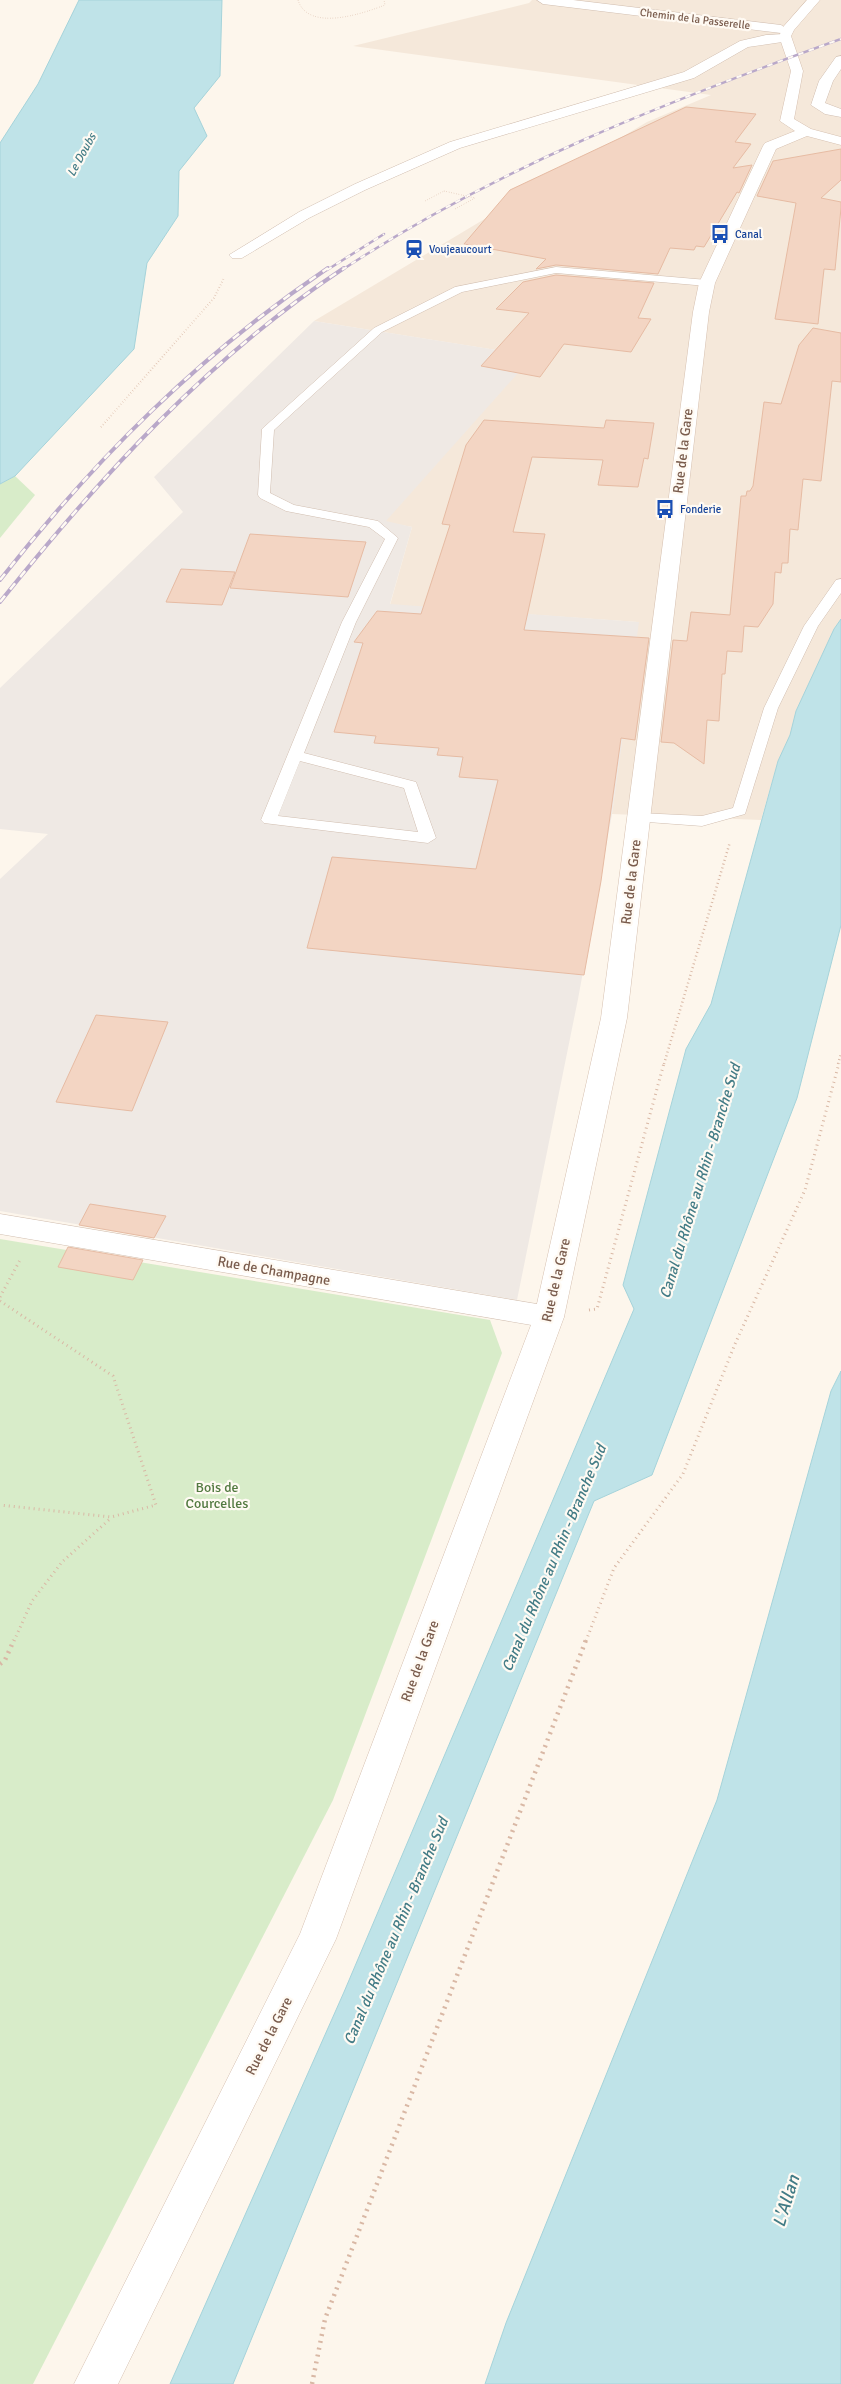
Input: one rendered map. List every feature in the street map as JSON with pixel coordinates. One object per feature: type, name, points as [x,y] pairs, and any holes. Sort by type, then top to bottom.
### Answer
[{"type":"main road","name":"Chemin de la Passerelle","points":[[543,0],[787,34]]},
{"type":"main road","points":[[237,254],[304,215],[352,191],[455,145],[689,76],[744,44],[787,34],[814,0]]},
{"type":"main road","points":[[787,34],[797,71],[788,121],[806,132],[841,141]]},
{"type":"main road","points":[[841,60],[826,82],[818,105],[830,111],[841,113]]},
{"type":"main road","name":"Rue de la Gare","points":[[95,2384],[317,1939],[549,1317],[614,1018],[700,322],[707,283],[770,146],[806,132]]},
{"type":"main road","name":"Rue de Champagne","points":[[0,1224],[549,1317]]},
{"type":"lane","points":[[295,755],[411,785],[428,838],[269,820],[295,755],[349,622],[392,538],[374,524],[290,508],[264,495],[268,428],[378,330],[459,289],[556,270],[707,283]]},
{"type":"lane","points":[[638,818],[702,821],[740,811],[771,708],[811,626],[841,583]]},
{"type":"path","points":[[298,0],[299,9],[304,14],[327,18],[353,16],[370,12],[385,5],[384,0]]},
{"type":"path","points":[[426,201],[444,191],[475,198],[455,209]]},
{"type":"path","points":[[101,428],[176,339],[214,298],[237,254]]},
{"type":"path","points":[[549,1317],[597,1309],[672,1034],[740,811]]},
{"type":"path","points":[[312,2384],[325,2319],[614,1568],[683,1474],[734,1344],[805,1190],[841,1054]]},
{"type":"path","points":[[0,1297],[37,1230]]},
{"type":"path","points":[[0,1301],[113,1376],[156,1505],[111,1517],[0,1505]]},
{"type":"path","points":[[0,1664],[5,1660],[32,1601],[62,1562],[111,1517]]},
{"type":"shaded area","points":[[532,0],[841,0],[841,619],[834,629],[796,711],[790,735],[778,761],[761,820],[612,814],[638,622],[390,605],[412,527],[385,522],[481,366],[496,350],[314,321],[647,122],[711,95],[353,46],[529,3]]},
{"type":"shaded area","points":[[314,321],[497,350],[481,366],[519,372],[386,521],[412,527],[390,604],[639,622],[612,814],[578,999],[517,1300],[0,1211],[0,879],[48,834],[0,829],[0,688],[183,512],[154,477]]},
{"type":"green space","points":[[15,476],[35,495],[0,538],[0,484]]},
{"type":"green space","name":"Bois de Courcelles","points":[[0,1239],[490,1320],[502,1353],[333,1800],[33,2384],[0,2384]]},
{"type":"water","name":"Le Doubs","points":[[79,0],[222,0],[220,76],[194,108],[207,136],[179,171],[178,216],[147,263],[134,349],[15,476],[0,484],[0,143],[38,84]]},
{"type":"water","name":"Canal du Rhône au Rhin - Branche Sud","points":[[841,619],[841,925],[797,1098],[652,1475],[594,1501],[233,2384],[170,2384],[344,1992],[634,1309],[623,1285],[686,1049],[711,1004],[778,761],[790,735],[796,711],[834,629]]},
{"type":"water","name":"L'Allan","points":[[841,1371],[841,2384],[485,2384],[506,2323],[717,1800],[831,1391]]},
{"type":"building","points":[[686,107],[756,114],[735,142],[751,144],[733,168],[752,165],[739,193],[737,192],[704,247],[696,246],[694,250],[670,248],[658,274],[556,265],[536,269],[546,259],[464,244],[510,190]]},
{"type":"building","points":[[841,149],[841,180],[821,198],[841,202],[841,208],[835,270],[824,269],[818,324],[775,319],[796,203],[757,196],[773,161]]},
{"type":"building","points":[[556,275],[654,283],[638,318],[651,319],[631,352],[564,344],[540,377],[481,366],[529,313],[496,309],[523,282]]},
{"type":"building","points":[[813,328],[841,333],[841,382],[832,381],[821,481],[803,479],[798,530],[790,529],[788,563],[782,563],[781,573],[775,572],[773,604],[758,627],[744,626],[742,652],[727,651],[725,674],[722,674],[719,721],[707,720],[704,764],[674,743],[661,742],[673,640],[687,641],[691,612],[730,615],[741,496],[746,496],[747,491],[750,491],[753,486],[764,402],[781,404],[799,345]]},
{"type":"building","points":[[484,420],[604,428],[606,420],[654,423],[648,459],[644,458],[638,487],[598,485],[603,460],[532,457],[513,532],[545,534],[524,630],[649,638],[635,740],[621,738],[601,881],[584,975],[307,948],[332,857],[476,869],[498,780],[459,777],[463,757],[437,755],[439,748],[374,743],[376,736],[334,732],[363,643],[354,642],[377,611],[421,614],[450,525],[442,524],[466,445]]},
{"type":"building","points":[[250,534],[366,542],[348,597],[230,588]]},
{"type":"building","points":[[181,569],[235,572],[222,605],[166,602]]},
{"type":"building","points":[[96,1015],[168,1022],[132,1111],[56,1102]]},
{"type":"building","points":[[90,1204],[166,1216],[154,1238],[79,1225]]},
{"type":"building","points":[[68,1247],[143,1260],[133,1280],[58,1267]]},
{"type":"railway","points":[[342,270],[401,233],[461,199],[522,168],[711,87],[841,39]]},
{"type":"railway","points":[[327,270],[384,234]]},
{"type":"railway","points":[[0,580],[74,492],[112,450],[152,411],[236,337],[328,268]]},
{"type":"railway","points":[[0,602],[77,509],[117,465],[202,380],[247,340],[294,303],[344,268]]},
{"type":"place","name":"Canal","points":[[720,234]]},
{"type":"place","name":"Voujeaucourt","points":[[414,249]]},
{"type":"place","name":"Fonderie","points":[[665,509]]}]
